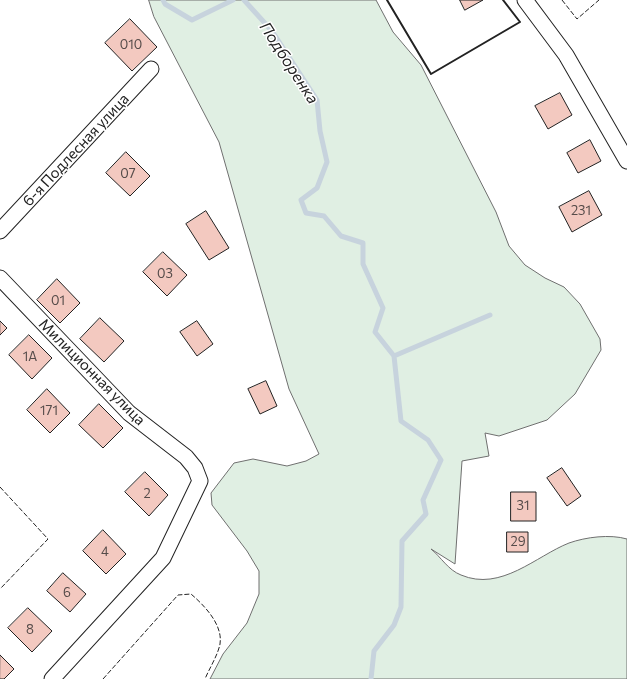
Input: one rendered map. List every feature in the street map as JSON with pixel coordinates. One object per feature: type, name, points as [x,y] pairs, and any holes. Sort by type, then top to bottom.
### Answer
[{"type":"street","points":[[524,0],[566,55],[627,161]]},
{"type":"street","name":"6-я Подлесная улица","points":[[0,230],[151,70]]},
{"type":"street","name":"Милиционная улица","points":[[0,278],[129,414],[186,457],[194,468],[200,481],[163,558],[52,679]]},
{"type":"green space","points":[[149,0],[376,0],[393,32],[421,65],[496,212],[509,246],[525,265],[545,278],[564,287],[580,304],[600,339],[601,350],[575,394],[547,420],[499,436],[485,433],[489,456],[462,461],[455,564],[431,549],[448,567],[456,573],[476,579],[490,579],[504,576],[518,570],[569,543],[606,536],[627,539],[627,679],[210,679],[223,654],[247,623],[259,594],[259,571],[247,551],[212,505],[211,493],[234,463],[253,459],[287,466],[306,461],[319,454],[289,389],[219,142],[154,17]]},
{"type":"building","points":[[460,0],[483,0],[465,10]]},
{"type":"building","points":[[130,19],[157,47],[132,71],[105,43]]},
{"type":"building","points":[[560,93],[572,115],[548,129],[535,106]]},
{"type":"building","points":[[590,140],[601,161],[578,173],[567,153]]},
{"type":"building","points":[[126,152],[150,176],[130,196],[106,173]]},
{"type":"building","points":[[589,191],[602,215],[572,232],[559,207]]},
{"type":"building","points":[[206,211],[229,248],[209,260],[186,224]]},
{"type":"building","points":[[163,252],[187,275],[167,296],[143,272]]},
{"type":"building","points":[[57,279],[80,303],[60,323],[37,300]]},
{"type":"building","points":[[100,318],[124,341],[104,362],[80,339]]},
{"type":"building","points":[[0,321],[7,328],[0,335]]},
{"type":"building","points":[[197,321],[213,344],[197,356],[180,332]]},
{"type":"building","points":[[29,335],[52,358],[32,379],[9,355]]},
{"type":"building","points":[[266,381],[277,406],[260,414],[248,389]]},
{"type":"building","points":[[47,389],[70,413],[50,433],[27,410]]},
{"type":"building","points":[[99,404],[123,428],[103,448],[79,425]]},
{"type":"building","points":[[562,468],[581,496],[567,506],[547,478]]},
{"type":"building","points":[[145,472],[168,495],[149,516],[125,492]]},
{"type":"building","points":[[511,492],[536,492],[536,521],[511,521]]},
{"type":"building","points":[[103,530],[126,554],[106,574],[83,551]]},
{"type":"building","points":[[507,532],[528,532],[528,552],[507,552]]},
{"type":"building","points":[[63,573],[86,594],[70,612],[47,591]]},
{"type":"building","points":[[28,608],[52,631],[32,652],[8,628]]},
{"type":"building","points":[[0,655],[14,669],[4,679],[0,679]]},
{"type":"waterway","name":"Подборенка","points":[[163,0],[165,4],[192,20],[233,0]]},
{"type":"waterway","name":"Подборенка","points":[[244,0],[272,31],[317,100],[320,131],[327,162],[317,188],[301,200],[306,213],[324,216],[341,236],[363,243],[363,264],[383,308],[375,332],[394,356],[401,421],[428,440],[441,460],[423,500],[426,514],[402,541],[401,607],[394,625],[374,651],[371,679]]},
{"type":"waterway","points":[[394,356],[490,315]]},
{"type":"fence","points":[[562,0],[577,19],[599,0]]},
{"type":"fence","points":[[0,487],[48,539],[0,589]]},
{"type":"fence","points":[[103,679],[178,595],[191,594],[212,616],[219,630],[220,644],[205,679]]},
{"type":"wall","points":[[387,0],[431,74],[520,22],[503,0]]}]
